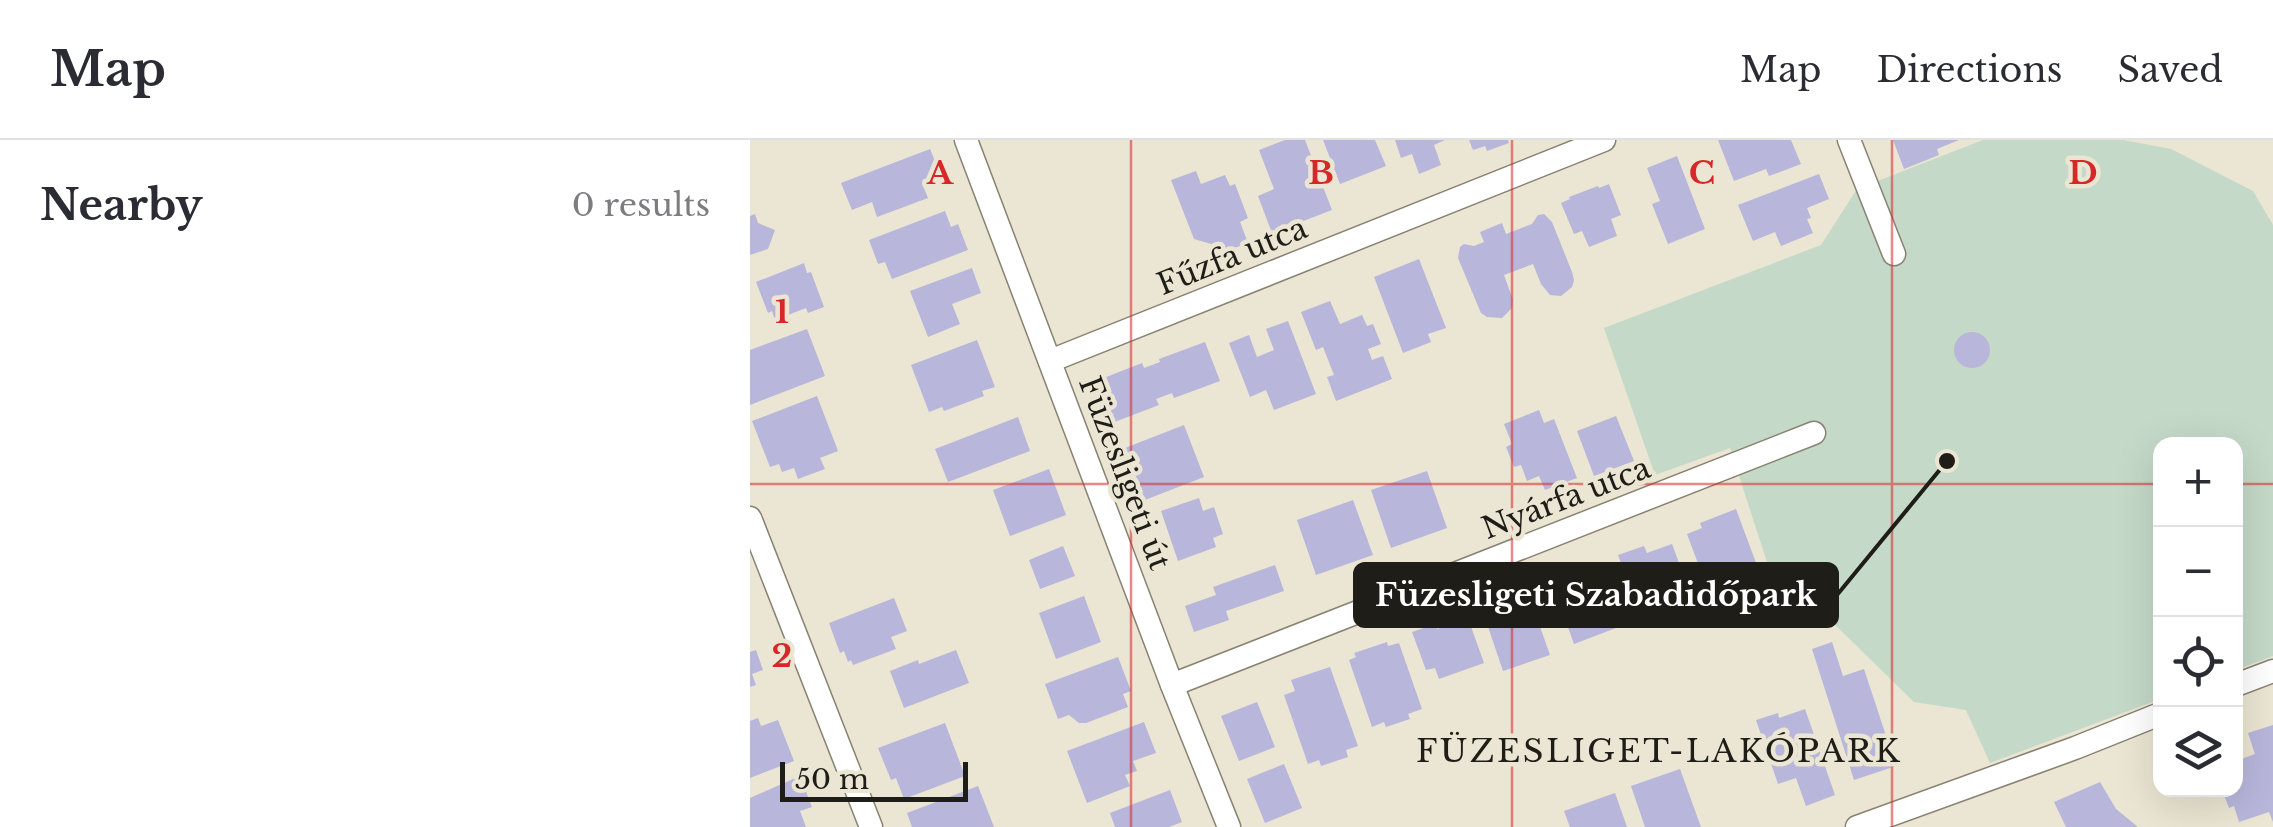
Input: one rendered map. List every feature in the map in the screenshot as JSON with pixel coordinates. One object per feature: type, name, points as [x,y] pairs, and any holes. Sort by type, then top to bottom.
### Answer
[{"type":"street","name":"Füzesligeti út","points":[[966,140],[1172,685],[1230,827]]},
{"type":"street","name":"Fűzfa utca","points":[[1050,361],[1604,140]]},
{"type":"street","points":[[1849,140],[1894,254]]},
{"type":"street","name":"Nyárfa utca","points":[[1172,685],[1814,433]]},
{"type":"street","points":[[750,518],[871,827]]},
{"type":"street","points":[[2243,682],[2273,671]]},
{"type":"street","points":[[1857,827],[2153,717]]},
{"type":"green space","points":[[1983,140],[2123,140],[2171,149],[2253,191],[2273,225],[2273,656],[2243,667],[2243,437],[2153,437],[2153,702],[1990,763],[1966,710],[1914,702],[1827,617],[1788,627],[1730,448],[1655,475],[1604,328],[1821,245],[1857,189]]},
{"type":"building","points":[[1285,140],[1305,140],[1332,210],[1272,233],[1258,196],[1274,189],[1259,150]]},
{"type":"building","points":[[1323,140],[1375,140],[1386,166],[1340,184]]},
{"type":"building","points":[[1395,140],[1445,140],[1434,145],[1441,165],[1419,174],[1412,154],[1401,158]]},
{"type":"building","points":[[1469,140],[1509,143],[1487,151],[1485,146],[1473,150]]},
{"type":"building","points":[[1718,140],[1791,140],[1801,164],[1769,176],[1766,169],[1734,181]]},
{"type":"building","points":[[1893,140],[1959,140],[1937,149],[1939,155],[1904,169]]},
{"type":"building","points":[[930,149],[941,176],[922,183],[928,198],[877,217],[872,202],[852,210],[841,183]]},
{"type":"building","points":[[1677,156],[1705,229],[1668,244],[1652,204],[1660,201],[1647,168]]},
{"type":"building","points":[[1196,171],[1201,184],[1225,175],[1230,186],[1235,184],[1248,218],[1240,222],[1248,243],[1221,253],[1218,246],[1194,239],[1171,180]]},
{"type":"building","points":[[1819,174],[1829,199],[1807,208],[1813,233],[1781,246],[1775,232],[1753,241],[1738,205]]},
{"type":"building","points":[[1609,184],[1621,215],[1611,219],[1617,236],[1589,247],[1582,231],[1574,234],[1561,203]]},
{"type":"building","points":[[945,211],[951,227],[958,224],[968,250],[892,279],[885,262],[878,264],[869,240]]},
{"type":"building","points":[[755,214],[758,223],[775,230],[768,249],[750,255],[750,216]]},
{"type":"building","points":[[1544,214],[1552,222],[1572,272],[1572,287],[1561,296],[1550,295],[1533,264],[1504,275],[1512,308],[1502,318],[1487,317],[1481,313],[1458,258],[1460,247],[1484,242],[1480,232],[1502,223],[1506,234],[1532,224],[1538,215]]},
{"type":"building","points":[[1419,259],[1446,328],[1428,334],[1431,342],[1403,353],[1374,277]]},
{"type":"building","points":[[804,263],[824,307],[808,313],[806,308],[775,320],[772,311],[768,313],[756,282]]},
{"type":"building","points":[[972,268],[981,293],[952,304],[960,324],[928,337],[910,291]]},
{"type":"building","points":[[1330,301],[1340,324],[1362,315],[1367,326],[1373,324],[1381,344],[1368,349],[1372,360],[1383,356],[1392,379],[1336,401],[1327,377],[1334,375],[1323,347],[1316,350],[1301,312]]},
{"type":"building","points":[[1288,321],[1316,394],[1274,410],[1266,390],[1250,397],[1229,343],[1249,335],[1257,357],[1274,350],[1266,329]]},
{"type":"building","points":[[807,329],[825,376],[750,405],[750,350]]},
{"type":"building","points":[[1972,332],[1985,337],[1990,350],[1985,363],[1972,368],[1959,363],[1954,350],[1959,337]]},
{"type":"building","points":[[977,340],[995,387],[982,391],[984,396],[944,411],[942,407],[929,412],[911,365]]},
{"type":"building","points":[[1205,342],[1220,381],[1174,398],[1172,393],[1156,399],[1159,405],[1112,423],[1096,381],[1142,363],[1144,368]]},
{"type":"building","points":[[817,396],[838,451],[820,458],[825,469],[798,479],[794,468],[782,472],[779,464],[770,467],[752,421]]},
{"type":"building","points":[[1539,410],[1544,423],[1554,419],[1577,478],[1545,490],[1539,476],[1527,481],[1521,465],[1514,467],[1506,447],[1512,444],[1504,424]]},
{"type":"building","points":[[1616,416],[1634,461],[1594,476],[1577,431]]},
{"type":"building","points":[[1018,417],[1030,451],[948,482],[935,449]]},
{"type":"building","points":[[1184,425],[1204,477],[1145,500],[1125,448]]},
{"type":"building","points":[[1049,469],[1066,515],[1010,536],[993,490]]},
{"type":"building","points":[[1427,471],[1447,528],[1391,548],[1371,490]]},
{"type":"building","points":[[1199,498],[1203,511],[1214,507],[1223,534],[1213,538],[1216,547],[1178,561],[1161,511]]},
{"type":"building","points":[[1353,500],[1373,555],[1316,575],[1297,520]]},
{"type":"building","points":[[1736,509],[1762,579],[1725,592],[1727,595],[1712,601],[1687,534],[1702,528],[1700,523]]},
{"type":"building","points":[[1672,544],[1699,617],[1672,627],[1670,623],[1660,627],[1657,620],[1644,625],[1618,555],[1644,546],[1647,553]]},
{"type":"building","points":[[1063,546],[1075,576],[1040,589],[1029,560]]},
{"type":"building","points":[[1601,562],[1624,625],[1574,644],[1551,580]]},
{"type":"building","points":[[1275,565],[1284,591],[1226,611],[1229,620],[1194,632],[1185,606],[1216,595],[1213,587]]},
{"type":"building","points":[[1527,590],[1550,655],[1503,671],[1483,612],[1495,608],[1493,601]]},
{"type":"building","points":[[1084,596],[1101,642],[1056,659],[1039,613]]},
{"type":"building","points":[[894,598],[907,631],[891,637],[896,649],[853,665],[851,660],[848,662],[844,651],[840,653],[829,623]]},
{"type":"building","points":[[1468,618],[1484,663],[1439,679],[1435,668],[1426,670],[1412,632],[1435,624],[1437,629]]},
{"type":"building","points":[[1387,642],[1388,646],[1399,643],[1422,709],[1408,714],[1410,719],[1372,727],[1349,660],[1356,657],[1354,653]]},
{"type":"building","points":[[1832,642],[1843,676],[1864,669],[1896,766],[1854,780],[1812,649]]},
{"type":"building","points":[[756,650],[763,670],[752,674],[756,685],[750,687],[750,652]]},
{"type":"building","points":[[956,650],[969,683],[904,708],[890,671]]},
{"type":"building","points":[[1118,657],[1131,691],[1123,694],[1128,707],[1086,723],[1069,715],[1058,719],[1045,684]]},
{"type":"building","points":[[1330,667],[1358,746],[1346,750],[1348,757],[1321,766],[1319,760],[1308,764],[1284,695],[1295,691],[1291,680]]},
{"type":"building","points":[[1257,702],[1275,747],[1239,761],[1221,716]]},
{"type":"building","points":[[1805,709],[1835,795],[1806,806],[1796,778],[1778,784],[1756,720],[1778,713],[1779,718]]},
{"type":"building","points":[[758,718],[761,726],[778,720],[794,761],[750,778],[750,721]]},
{"type":"building","points":[[1144,722],[1156,753],[1133,761],[1137,771],[1125,775],[1130,786],[1087,803],[1067,751]]},
{"type":"building","points":[[945,723],[965,776],[904,799],[878,748]]},
{"type":"building","points":[[2273,725],[2273,822],[2269,812],[2239,822],[2234,806],[2229,808],[2225,797],[2243,797],[2243,758],[2255,754],[2248,733]]},
{"type":"building","points":[[1284,764],[1302,808],[1265,823],[1247,779]]},
{"type":"building","points":[[1680,769],[1701,827],[1645,827],[1631,786]]},
{"type":"building","points":[[800,776],[812,807],[800,811],[806,827],[750,827],[750,798]]},
{"type":"building","points":[[2100,782],[2116,809],[2138,827],[2066,827],[2054,802]]},
{"type":"building","points":[[978,786],[994,827],[912,827],[907,813]]},
{"type":"building","points":[[1170,790],[1182,822],[1169,827],[1115,827],[1110,813]]},
{"type":"building","points":[[1615,793],[1627,827],[1570,827],[1564,811]]},
{"type":"place","name":"Füzesligeti Szabadidőpark","points":[[1947,461]]},
{"type":"district","name":"FÜZESLIGET-LAKÓPARK","points":[[1659,751]]}]
